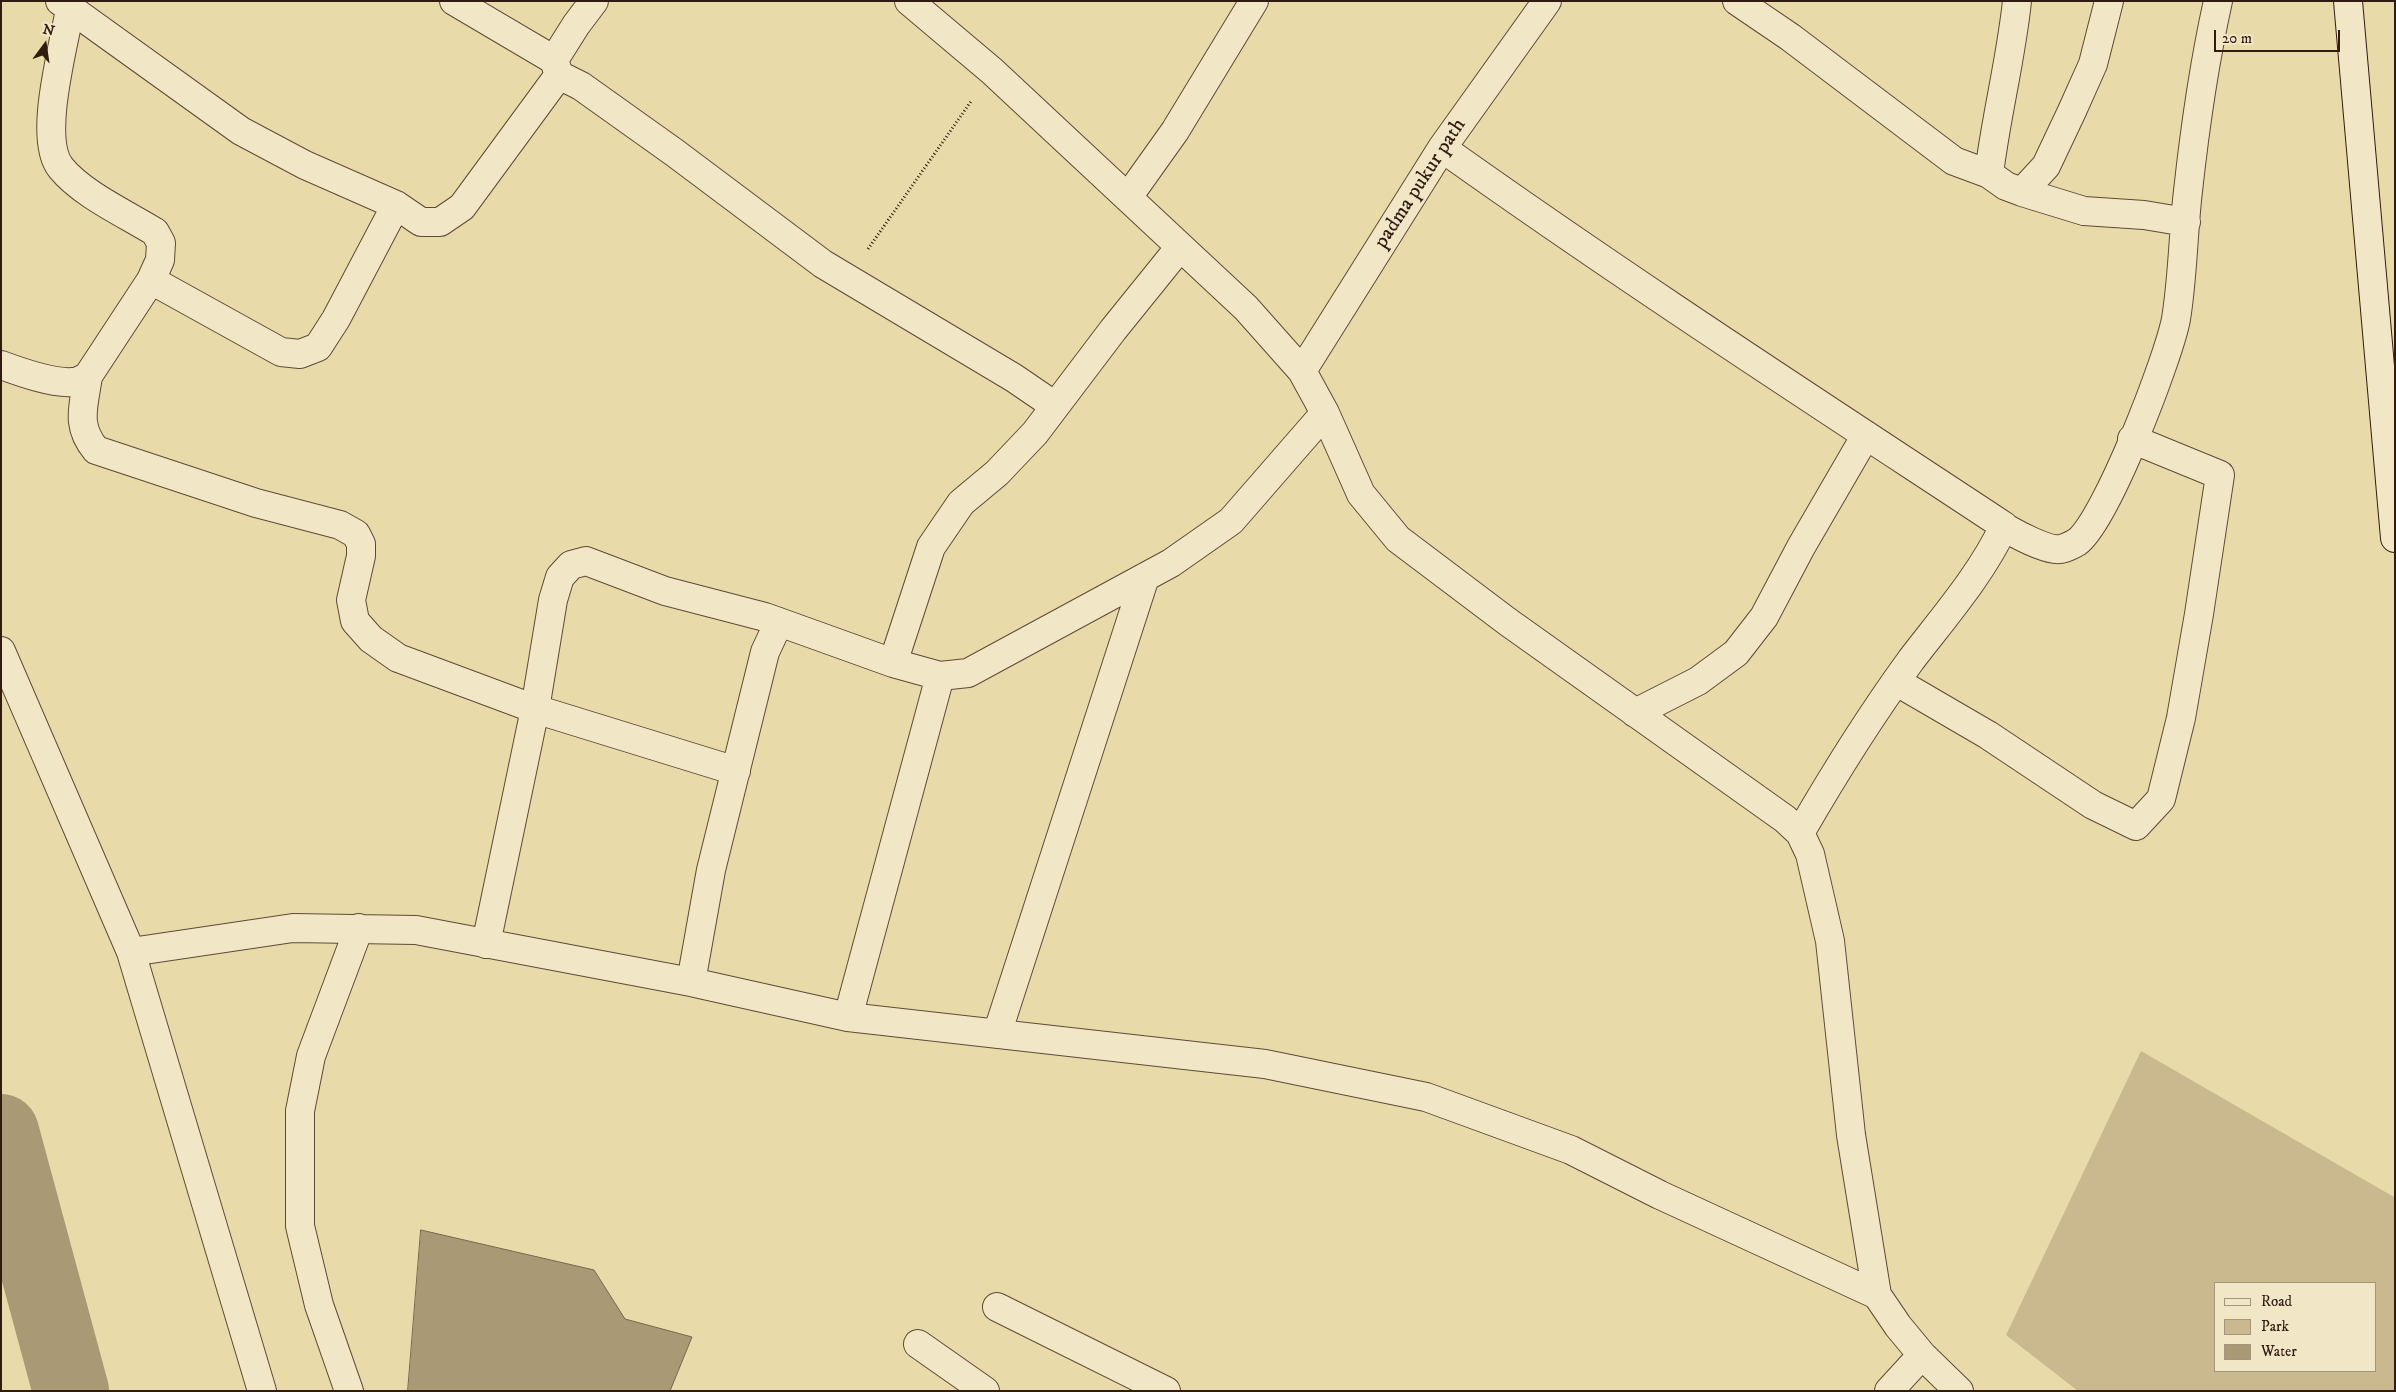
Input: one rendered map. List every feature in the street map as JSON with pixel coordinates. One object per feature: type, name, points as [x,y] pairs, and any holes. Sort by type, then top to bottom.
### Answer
[{"type":"street","points":[[454,1],[557,67],[823,264],[1014,378],[1055,406]]},
{"type":"street","points":[[594,1],[576,25],[557,67],[462,207],[453,215],[440,222],[421,222],[396,205],[305,164],[241,131],[65,5],[50,121],[52,152],[60,168],[80,186],[155,232],[161,243],[160,260],[151,280],[88,376],[82,423],[86,438],[96,450],[256,503],[340,525],[356,534],[361,544],[361,556],[351,600],[355,621],[370,638],[398,658],[535,709],[736,771]]},
{"type":"street","points":[[1128,197],[1175,131],[1254,1]]},
{"type":"street","name":"padma pukur path","points":[[1302,371],[1442,148],[1547,1]]},
{"type":"street","points":[[1737,1],[1790,37],[1954,161],[1989,174],[2006,186],[2084,211],[2186,222]]},
{"type":"street","points":[[1989,174],[1993,135],[2005,87],[2017,1]]},
{"type":"street","points":[[2022,192],[2046,166],[2093,64],[2109,1]]},
{"type":"street","points":[[1442,148],[1534,213],[2004,527],[2031,542],[2060,549],[2078,541],[2095,519],[2132,439],[2163,362],[2175,321],[2183,272],[2195,125],[2207,50],[2218,1]]},
{"type":"street","points":[[2348,1],[2395,538]]},
{"type":"street","points":[[915,3],[992,71],[1246,308],[1302,371],[1326,412],[1361,494],[1398,539],[1634,713],[1786,819],[1800,833],[1810,854],[1830,941],[1850,1135],[1877,1295],[1898,1326],[1922,1355],[1959,1391]]},
{"type":"street","points":[[151,280],[281,352],[300,354],[318,347],[336,319],[396,205]]},
{"type":"street","points":[[893,663],[931,546],[961,503],[996,473],[1034,433],[1180,247]]},
{"type":"street","points":[[1,365],[19,372],[53,380],[74,382],[88,376]]},
{"type":"street","points":[[486,944],[535,709],[553,600],[560,577],[571,565],[586,561],[665,591],[765,617],[893,663],[940,676],[968,673],[1171,563],[1231,521],[1326,412]]},
{"type":"street","points":[[1634,713],[1698,681],[1736,653],[1764,617],[1801,547],[1866,435]]},
{"type":"street","points":[[1897,682],[1988,736],[2093,805],[2136,826],[2160,799],[2181,718],[2220,476],[2132,439]]},
{"type":"street","points":[[1800,833],[1823,794],[1897,682],[1968,586],[2004,527]]},
{"type":"street","points":[[997,1034],[1145,577]]},
{"type":"street","points":[[691,982],[711,870],[765,652],[779,622]]},
{"type":"street","points":[[1,651],[131,952],[262,1391]]},
{"type":"street","points":[[848,1017],[940,676]]},
{"type":"street","points":[[131,952],[293,928],[416,930],[691,982],[848,1017],[1265,1064],[1426,1097],[1571,1150],[1660,1195],[1877,1295]]},
{"type":"street","points":[[349,1391],[319,1305],[300,1226],[300,1111],[311,1056],[359,928]]},
{"type":"street","points":[[997,1307],[1166,1391]]},
{"type":"street","points":[[918,1344],[985,1391]]},
{"type":"street","points":[[1888,1391],[1922,1355]]},
{"type":"path","points":[[845,277],[877,237],[992,71]]},
{"type":"green space","points":[[2141,1051],[2394,1197],[2395,1391],[2078,1391],[2006,1335]]},
{"type":"water","points":[[421,1230],[594,1270],[625,1319],[692,1337],[670,1391],[408,1391]]},
{"type":"waterway","points":[[1,1132],[71,1391]]}]
